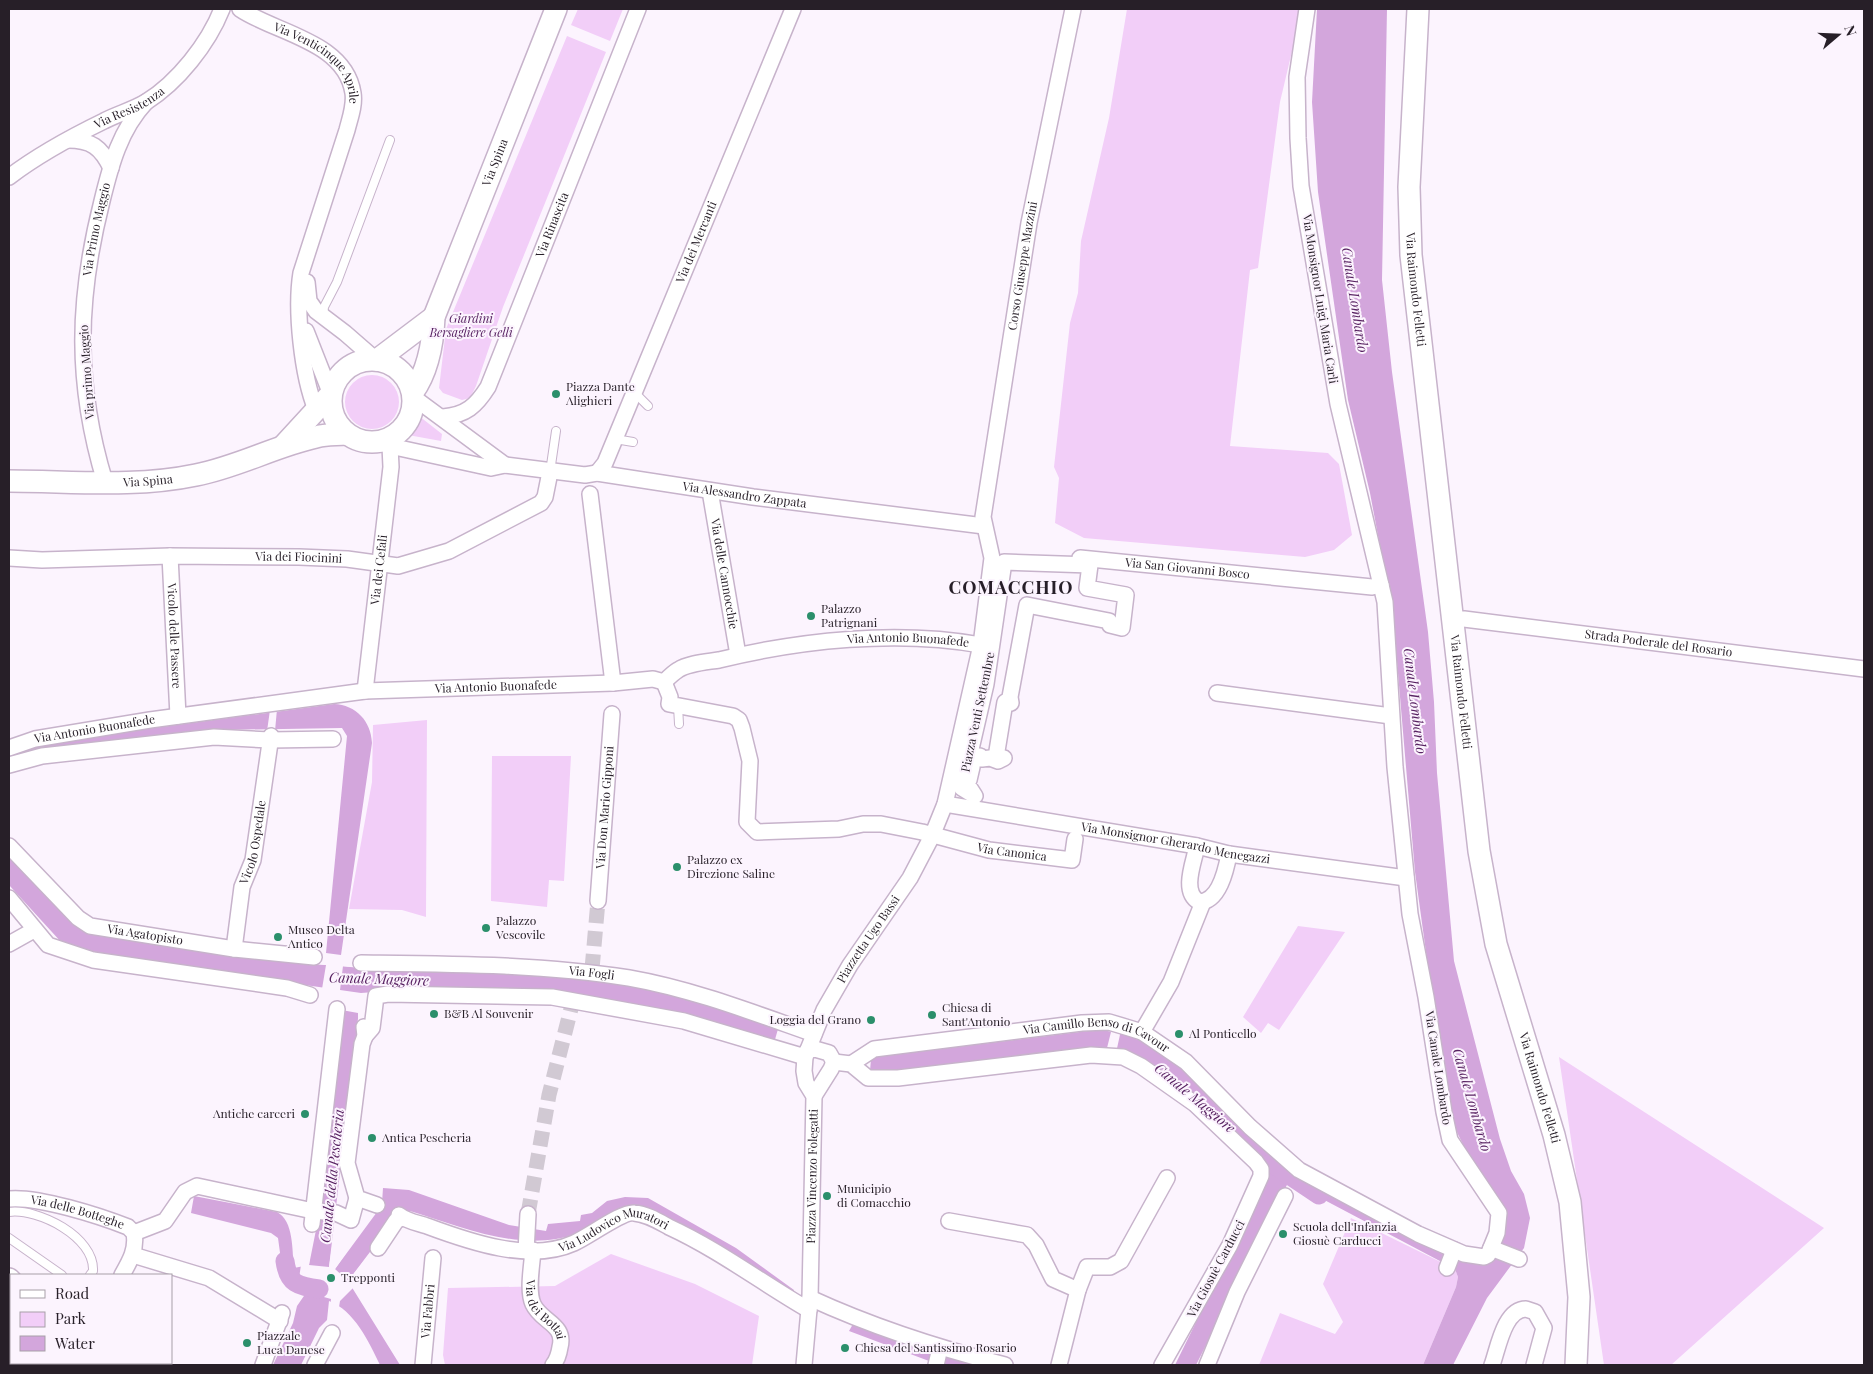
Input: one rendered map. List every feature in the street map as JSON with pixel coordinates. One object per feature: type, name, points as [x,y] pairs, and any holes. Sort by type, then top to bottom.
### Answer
[{"type":"main road","name":"Via Spina","points":[[413,395],[422,377],[429,353],[434,317],[556,9]]},
{"type":"main road","name":"Via Raimondo Felletti","points":[[1418,9],[1410,164],[1411,254],[1479,851],[1490,917],[1504,976],[1554,1135],[1570,1202],[1579,1297],[1576,1365]]},
{"type":"main road","points":[[376,360],[434,317]]},
{"type":"main road","points":[[376,360],[389,363],[402,372],[413,395],[412,412],[406,425],[386,444],[360,440],[346,434],[339,426],[325,399],[340,374],[361,361],[376,360]]},
{"type":"main road","name":"Via Spina","points":[[282,447],[325,399]]},
{"type":"main road","name":"Via Spina","points":[[9,481],[104,482],[166,480],[196,476],[240,464],[282,447],[318,436],[346,434]]},
{"type":"street","name":"Via Resistenza","points":[[9,177],[32,160],[68,140],[146,102],[189,65],[216,23],[222,9]]},
{"type":"street","name":"Via Venticinque Aprile","points":[[240,9],[255,18],[322,48],[343,72],[353,93],[352,111],[347,130],[301,273],[297,295],[301,320],[303,360],[325,399]]},
{"type":"street","name":"Via Rinascita","points":[[443,418],[458,416],[467,412],[475,406],[488,387],[638,9]]},
{"type":"street","name":"Via dei Mercanti","points":[[598,473],[605,463],[660,334],[793,9]]},
{"type":"street","name":"Corso Giuseppe Mazzini","points":[[984,526],[983,517],[1029,224],[1073,9]]},
{"type":"street","name":"Via Monsignor Luigi Maria Carli","points":[[1307,9],[1297,77],[1301,186],[1338,404],[1381,585]]},
{"type":"street","name":"Via Primo Maggio","points":[[84,290],[91,245],[111,168],[132,116],[146,102]]},
{"type":"street","name":"Via Primo Maggio","points":[[68,140],[90,142],[105,156],[111,168]]},
{"type":"street","name":"Via Venticinque Aprile","points":[[308,255],[306,292],[309,301],[323,316],[376,360]]},
{"type":"street","name":"Via primo Maggio","points":[[84,290],[83,352],[86,399],[94,443],[104,482]]},
{"type":"street","points":[[310,339],[321,324],[323,316]]},
{"type":"street","name":"Via Venticinque Aprile","points":[[301,320],[310,339],[325,399]]},
{"type":"street","name":"Via Alessandro Zappata","points":[[413,395],[505,465]]},
{"type":"street","name":"Via Alessandro Zappata","points":[[386,444],[491,468],[505,465],[585,476],[598,473],[710,491],[984,526]]},
{"type":"street","name":"Via dei Cefali","points":[[365,692],[378,564],[391,467],[386,444]]},
{"type":"street","name":"Via dei Fiocinini","points":[[9,558],[42,560],[170,556],[300,557],[348,559],[398,566],[440,555],[541,504],[545,497],[550,472]]},
{"type":"street","name":"Via delle Cannocchie","points":[[710,491],[738,655]]},
{"type":"street","points":[[590,494],[613,683]]},
{"type":"street","name":"Piazza Venti Settembre","points":[[935,830],[945,804],[981,645],[992,558],[984,526]]},
{"type":"street","name":"Vicolo delle Passere","points":[[170,556],[178,716]]},
{"type":"street","name":"Via San Giovanni Bosco","points":[[992,558],[1083,558],[1372,587],[1381,585]]},
{"type":"street","name":"Piazza Venti Settembre","points":[[1004,562],[1090,565],[1086,588],[1126,595],[1122,628],[1110,625],[1110,621],[1027,605],[1010,697],[1011,703],[1005,702],[996,757],[1004,758],[998,761],[990,758],[982,759],[980,756],[970,764],[972,767],[969,780],[966,782],[975,796],[962,788],[986,684],[1004,562]]},
{"type":"street","name":"Via Canale Lombardo","points":[[1381,585],[1389,637],[1391,716],[1410,914],[1450,1140],[1499,1213],[1498,1226],[1491,1248]]},
{"type":"street","name":"Strada Poderale del Rosario","points":[[1452,619],[1464,618],[1864,669]]},
{"type":"street","name":"Via Antonio Buonafede","points":[[9,765],[42,756],[151,733],[178,716],[365,692],[613,683],[653,679],[664,682],[679,669],[738,655],[812,643],[858,639],[902,639],[981,645]]},
{"type":"street","points":[[664,682],[670,697],[669,704],[732,716],[739,720],[750,761],[746,817],[752,830],[783,832],[839,829],[863,824],[881,824],[922,832],[935,830]]},
{"type":"street","points":[[1217,693],[1391,716]]},
{"type":"street","name":"Via Don Mario Gipponi","points":[[598,901],[612,714]]},
{"type":"street","name":"Via Antonio Buonafede","points":[[9,748],[35,739],[151,733],[214,738],[333,739]]},
{"type":"street","name":"Vicolo Ospedale","points":[[234,949],[242,887],[253,860],[270,738]]},
{"type":"street","name":"Via Monsignor Gherardo Menegazzi","points":[[945,804],[1197,846],[1229,854],[1406,878]]},
{"type":"street","name":"Via Canonica","points":[[935,830],[989,850],[1072,860],[1075,838]]},
{"type":"street","name":"Piazzetta Ugo Bassi","points":[[806,1054],[824,1010],[850,965],[910,878],[935,830]]},
{"type":"street","name":"Via Agatopisto","points":[[9,846],[78,918],[90,926],[234,949],[314,957]]},
{"type":"street","points":[[1197,846],[1189,890],[1196,901],[1204,902]]},
{"type":"street","points":[[1142,1032],[1171,982],[1204,902],[1213,896],[1219,886],[1229,854]]},
{"type":"street","points":[[9,898],[48,945],[93,960],[287,988],[310,995]]},
{"type":"street","points":[[9,944],[34,930]]},
{"type":"street","name":"Via Fogli","points":[[361,963],[592,971],[672,987],[814,1034]]},
{"type":"street","points":[[122,1274],[135,1243],[165,1221],[174,1211],[185,1192],[197,1186],[314,1215],[336,1214],[352,1220],[357,1198],[346,1163],[362,1044],[365,1031],[372,1028],[375,998],[388,994],[552,998],[684,1021],[806,1054]]},
{"type":"street","points":[[314,1215],[337,1008]]},
{"type":"street","name":"Via Camillo Benso di Cavour","points":[[851,1064],[874,1049],[1082,1023],[1109,1022],[1142,1032],[1186,1062],[1244,1121],[1299,1170],[1372,1211],[1457,1252]]},
{"type":"street","name":"Via Camillo Benso di Cavour","points":[[806,1054],[815,1049],[829,1053],[834,1062],[851,1064],[868,1078],[898,1078],[1111,1054],[1141,1066],[1194,1104],[1256,1162],[1261,1169]]},
{"type":"street","name":"Piazza Vincenzo Folegatti","points":[[804,1365],[810,1304],[814,1096],[805,1077],[806,1054]]},
{"type":"street","points":[[814,1096],[834,1062]]},
{"type":"street","name":"Via Giosuè Carducci","points":[[1162,1365],[1230,1245],[1261,1176],[1261,1169]]},
{"type":"street","points":[[1059,1365],[1078,1290],[1087,1267],[1110,1267],[1121,1261],[1167,1178]]},
{"type":"street","points":[[1206,1365],[1237,1292],[1285,1196]]},
{"type":"street","name":"Via delle Botteghe","points":[[9,1199],[19,1198],[42,1202],[114,1222],[135,1243],[209,1278],[281,1316],[263,1365]]},
{"type":"street","points":[[357,1198],[377,1205]]},
{"type":"street","name":"Via Ludovico Muratori","points":[[378,1248],[400,1217],[488,1246],[530,1250],[573,1243],[606,1226],[624,1214],[633,1212],[650,1217],[703,1242],[810,1304]]},
{"type":"street","name":"Via dei Bottai","points":[[528,1214],[531,1296],[534,1306],[558,1329],[562,1340],[559,1355],[553,1365]]},
{"type":"street","points":[[949,1221],[1027,1235],[1036,1245],[1053,1279],[1078,1290]]},
{"type":"street","points":[[1447,1268],[1457,1252],[1484,1257],[1488,1255],[1491,1248],[1519,1259]]},
{"type":"street","name":"Via Fabbri","points":[[424,1365],[433,1258]]},
{"type":"street","points":[[810,1304],[854,1318],[938,1358],[1005,1365]]},
{"type":"street","points":[[1492,1365],[1507,1322],[1514,1313],[1526,1309],[1535,1312],[1544,1328],[1534,1365]]},
{"type":"street","points":[[315,1365],[332,1333]]},
{"type":"lane","points":[[323,316],[324,307],[334,288],[390,140]]},
{"type":"lane","points":[[634,392],[648,406]]},
{"type":"lane","points":[[550,472],[556,431]]},
{"type":"lane","points":[[615,439],[633,442]]},
{"type":"lane","points":[[678,706],[679,724]]},
{"type":"lane","points":[[9,1212],[20,1210],[35,1213],[66,1230],[92,1256],[93,1270],[91,1274]]},
{"type":"lane","points":[[9,1238],[61,1274]]},
{"type":"green space","points":[[578,9],[623,9],[610,41],[571,25]]},
{"type":"green space","points":[[1127,9],[1302,9],[1280,102],[1258,268],[1250,270],[1230,446],[1328,453],[1339,464],[1352,535],[1334,550],[1305,557],[1084,538],[1055,523],[1059,478],[1054,467],[1070,323],[1078,293],[1081,241],[1109,118]]},
{"type":"green space","name":"Giardini Bersagliere Gelli","points":[[567,36],[606,52],[503,307],[476,386],[470,398],[462,400],[443,393],[439,388],[446,329]]},
{"type":"green space","points":[[372,375],[382,377],[391,383],[397,392],[399,402],[397,412],[391,421],[382,427],[372,429],[362,427],[353,421],[347,412],[345,402],[347,392],[353,383],[362,377]]},
{"type":"green space","points":[[419,416],[442,434],[441,441],[408,435],[415,428]]},
{"type":"green space","points":[[427,720],[426,917],[402,910],[349,909],[372,782],[373,725]]},
{"type":"green space","points":[[492,756],[571,756],[564,881],[549,880],[547,907],[491,901]]},
{"type":"green space","points":[[1298,926],[1345,932],[1279,1030],[1268,1023],[1261,1033],[1243,1017]]},
{"type":"green space","points":[[1559,1057],[1824,1228],[1671,1365],[1604,1365]]},
{"type":"green space","points":[[1351,1218],[1455,1269],[1458,1277],[1456,1287],[1423,1365],[1259,1365],[1280,1313],[1335,1334],[1343,1322],[1323,1284]]},
{"type":"green space","points":[[611,1254],[695,1284],[759,1316],[752,1365],[445,1365],[443,1355],[448,1288],[555,1286]]},
{"type":"water","name":"Canale Lombardo","points":[[1317,9],[1387,9],[1382,280],[1392,372],[1428,632],[1434,702],[1437,773],[1454,961],[1500,1139],[1511,1171],[1524,1194],[1530,1218],[1524,1248],[1487,1298],[1453,1365],[1423,1365],[1456,1287],[1458,1277],[1455,1269],[1296,1185],[1301,1178],[1479,1261],[1502,1225],[1455,1128],[1432,996],[1415,872],[1393,615],[1370,493],[1348,400],[1318,192],[1312,102]]},
{"type":"water","points":[[334,704],[349,707],[361,716],[369,728],[372,743],[341,955],[326,953],[347,736],[342,728],[215,730],[9,763],[9,754],[35,747],[146,729]]},
{"type":"water","name":"Canale della Pescheria","points":[[9,853],[82,927],[314,964],[362,968],[533,974],[586,978],[657,988],[771,1023],[778,1029],[774,1043],[627,1005],[361,993],[329,1267],[335,1269],[377,1212],[382,1203],[383,1188],[409,1190],[509,1225],[546,1231],[548,1224],[580,1221],[581,1215],[592,1213],[607,1201],[625,1197],[648,1198],[736,1248],[794,1290],[792,1297],[647,1211],[579,1234],[538,1241],[500,1237],[463,1228],[410,1211],[401,1211],[348,1281],[400,1365],[380,1365],[366,1337],[353,1319],[338,1305],[329,1301],[327,1320],[319,1328],[301,1365],[273,1365],[293,1323],[297,1306],[306,1293],[297,1281],[294,1285],[284,1282],[278,1238],[271,1233],[191,1213],[194,1196],[277,1212],[287,1222],[291,1237],[294,1268],[309,1265],[340,990],[99,956],[62,943],[9,885]]},
{"type":"water","points":[[1096,1030],[1116,1032],[1134,1038],[1168,1057],[1293,1173],[1196,1365],[1175,1365],[1268,1176],[1132,1056],[928,1071],[870,1071],[871,1059],[874,1057]]},
{"type":"water","points":[[853,1324],[936,1354],[986,1365],[937,1364],[849,1331]]},
{"type":"pier","points":[[277,709],[275,731],[267,731],[270,710]]},
{"type":"pier","points":[[315,961],[362,966],[362,968],[343,966],[340,990],[361,993],[374,992],[373,994],[363,995],[360,1027],[358,1026],[358,1013],[336,1009],[337,993],[312,990],[312,987],[322,989],[326,965],[314,964]]},
{"type":"pier","points":[[1112,1028],[1121,1030],[1116,1053],[1106,1052]]},
{"type":"pier","points":[[314,1224],[317,1225],[309,1265],[329,1267],[335,1226],[337,1227],[331,1266],[334,1266],[359,1234],[335,1269],[348,1281],[376,1248],[351,1281],[354,1287],[340,1301],[339,1307],[331,1304],[329,1322],[331,1299],[306,1292],[294,1306],[303,1293],[298,1285],[301,1265],[307,1263]]},
{"type":"waterway","name":"Canale Maggiore","points":[[1271,1163],[1319,1195]]},
{"type":"waterway","points":[[285,1261],[286,1269],[295,1282],[305,1287],[319,1289]]},
{"type":"tunnel","points":[[592,969],[598,901]]},
{"type":"tunnel","points":[[528,1214],[549,1095],[573,1001]]},
{"type":"place","name":"Piazza Dante Alighieri","points":[[556,394]]},
{"type":"place","name":"Palazzo Patrignani","points":[[811,616]]},
{"type":"place","name":"Palazzo ex Direzione Saline","points":[[677,867]]},
{"type":"place","name":"Palazzo Vescovile","points":[[486,928]]},
{"type":"place","name":"Museo Delta Antico","points":[[278,937]]},
{"type":"place","name":"B&B Al Souvenir","points":[[434,1014]]},
{"type":"place","name":"Chiesa di Sant'Antonio","points":[[932,1015]]},
{"type":"place","name":"Loggia del Grano","points":[[871,1020]]},
{"type":"place","name":"Al Ponticello","points":[[1179,1034]]},
{"type":"place","name":"Antiche carceri","points":[[305,1114]]},
{"type":"place","name":"Antica Pescheria","points":[[372,1138]]},
{"type":"place","name":"Municipio di Comacchio","points":[[827,1196]]},
{"type":"place","name":"Scuola dell'Infanzia Giosuè Carducci","points":[[1283,1234]]},
{"type":"place","name":"Trepponti","points":[[331,1278]]},
{"type":"place","name":"Piazzale Luca Danese","points":[[247,1343]]},
{"type":"place","name":"Chiesa del Santissimo Rosario","points":[[845,1348]]},
{"type":"district","name":"COMACCHIO","points":[[1011,588]]}]
